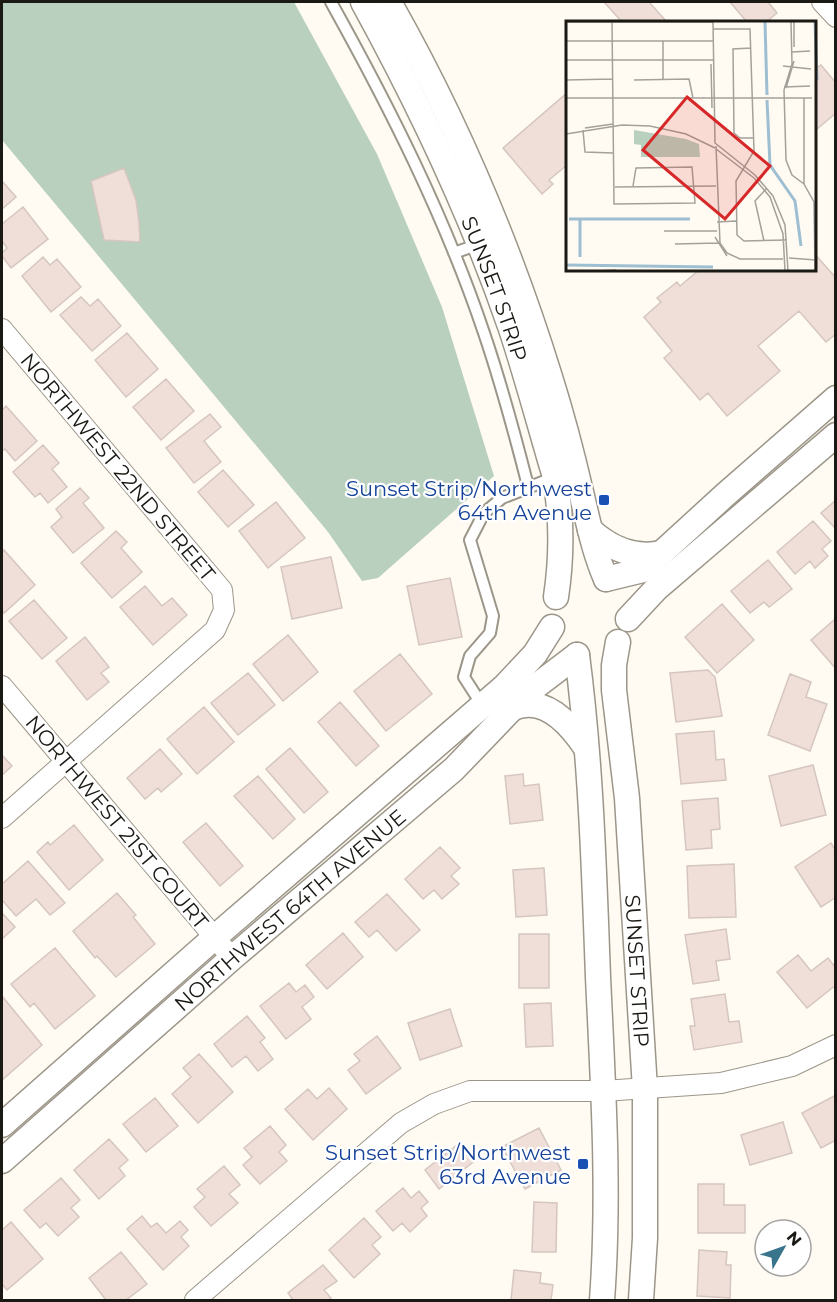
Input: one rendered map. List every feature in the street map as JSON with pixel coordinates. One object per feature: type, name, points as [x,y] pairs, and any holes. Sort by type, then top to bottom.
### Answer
[{"type":"street","name":"SUNSET STRIP","points":[[363,2],[443,133],[499,234],[527,308],[561,412],[590,530],[606,579]]},
{"type":"street","name":"SUNSET STRIP","points":[[389,2],[416,50],[479,244],[510,328],[555,477],[561,528],[560,573],[556,597]]},
{"type":"street","points":[[822,2],[836,17]]},
{"type":"street","name":"NORTHWEST 22ND STREET","points":[[2,329],[222,590],[224,610],[215,630],[66,762]]},
{"type":"street","points":[[606,579],[624,598],[628,619],[626,629],[612,648],[600,655],[585,657],[576,655],[562,646],[552,627],[552,610],[556,597],[565,587],[581,578],[606,579],[643,570],[836,398]]},
{"type":"street","points":[[628,619],[656,589],[836,435]]},
{"type":"street","points":[[590,530],[604,542],[628,553],[652,555],[662,553]]},
{"type":"street","name":"NORTHWEST 64TH AVENUE","points":[[2,1125],[519,673],[535,654],[552,627]]},
{"type":"street","name":"SUNSET STRIP","points":[[618,642],[614,690],[627,798],[645,1089],[645,1238],[641,1300]]},
{"type":"street","name":"SUNSET STRIP","points":[[576,655],[593,830],[607,1173],[602,1300]]},
{"type":"street","name":"NORTHWEST 64TH AVENUE","points":[[2,1161],[232,958],[454,769],[527,693],[576,655]]},
{"type":"street","name":"NORTHWEST 21ST COURT","points":[[2,686],[232,958]]},
{"type":"street","points":[[511,709],[527,704],[547,709],[568,724],[586,750]]},
{"type":"street","points":[[2,818],[66,762]]},
{"type":"street","points":[[195,1300],[401,1123],[435,1104],[470,1091],[603,1091],[721,1083],[792,1066],[836,1044]]},
{"type":"lane","points":[[331,2],[382,94],[454,253],[484,331],[528,486]]},
{"type":"lane","points":[[454,253],[479,244]]},
{"type":"lane","points":[[482,706],[464,677],[470,656],[490,633],[493,616],[470,540],[484,513],[502,498],[555,477]]},
{"type":"green space","points":[[2,2],[294,2],[377,154],[442,307],[494,476],[378,578],[362,581],[328,532],[2,140]]},
{"type":"building","points":[[604,2],[649,2],[666,21],[621,21]]},
{"type":"building","points":[[730,2],[768,2],[777,13],[767,21],[746,21]]},
{"type":"building","points":[[821,65],[836,83],[836,113],[817,129],[816,128],[816,69]]},
{"type":"building","points":[[566,94],[566,166],[549,180],[553,184],[542,194],[503,148]]},
{"type":"building","points":[[124,168],[136,200],[140,242],[104,240],[91,181]]},
{"type":"building","points":[[2,181],[16,197],[2,209]]},
{"type":"building","points":[[23,207],[48,239],[11,268],[2,256],[7,248],[2,241],[2,224]]},
{"type":"building","points":[[816,255],[836,278],[836,334],[826,342],[799,311],[758,346],[780,371],[727,416],[708,393],[700,400],[664,358],[672,351],[644,317],[661,302],[657,298],[677,282],[680,286],[697,272],[816,272]]},
{"type":"building","points":[[43,257],[50,265],[57,259],[81,287],[51,312],[22,276]]},
{"type":"building","points":[[81,297],[90,306],[98,299],[121,326],[92,351],[60,315]]},
{"type":"building","points":[[127,333],[158,369],[126,397],[95,360]]},
{"type":"building","points":[[166,379],[194,411],[161,440],[133,407]]},
{"type":"building","points":[[6,406],[37,441],[15,461],[5,449],[2,451],[2,410]]},
{"type":"building","points":[[210,414],[221,427],[204,441],[221,462],[194,483],[166,448]]},
{"type":"building","points":[[43,445],[59,463],[52,469],[67,487],[48,503],[40,493],[35,497],[13,472]]},
{"type":"building","points":[[223,470],[254,505],[228,527],[198,492]]},
{"type":"building","points":[[80,488],[89,498],[83,503],[104,528],[73,553],[51,527],[62,517],[56,509]]},
{"type":"building","points":[[836,501],[836,529],[821,513]]},
{"type":"building","points":[[276,502],[305,538],[268,568],[239,531]]},
{"type":"building","points":[[813,521],[831,541],[822,549],[828,556],[815,568],[810,561],[795,574],[777,552]]},
{"type":"building","points":[[116,531],[127,542],[121,548],[142,572],[112,598],[81,563]]},
{"type":"building","points":[[4,550],[35,585],[4,613],[2,610],[2,553]]},
{"type":"building","points":[[331,557],[342,608],[292,619],[281,567]]},
{"type":"building","points":[[768,560],[792,589],[769,607],[764,602],[750,613],[731,591]]},
{"type":"building","points":[[450,578],[462,637],[419,645],[407,586]]},
{"type":"building","points":[[145,586],[162,606],[172,598],[187,615],[153,645],[120,607]]},
{"type":"building","points":[[34,600],[67,638],[42,659],[9,621]]},
{"type":"building","points":[[722,604],[754,640],[717,673],[685,637]]},
{"type":"building","points":[[834,620],[836,622],[836,669],[811,640]]},
{"type":"building","points":[[288,635],[318,672],[283,701],[253,664]]},
{"type":"building","points":[[85,637],[109,667],[101,673],[109,682],[87,700],[56,661]]},
{"type":"building","points":[[400,654],[432,694],[386,731],[354,691]]},
{"type":"building","points":[[708,670],[715,677],[722,716],[676,722],[670,673]]},
{"type":"building","points":[[248,673],[275,705],[238,735],[211,703]]},
{"type":"building","points":[[790,674],[811,682],[806,697],[827,704],[810,751],[768,735]]},
{"type":"building","points":[[340,702],[379,746],[356,766],[318,722]]},
{"type":"building","points":[[204,707],[234,742],[197,774],[167,739]]},
{"type":"building","points":[[714,731],[716,760],[724,759],[726,780],[681,784],[676,734]]},
{"type":"building","points":[[290,748],[328,792],[304,813],[266,769]]},
{"type":"building","points":[[160,749],[182,774],[161,792],[158,788],[145,799],[127,778]]},
{"type":"building","points":[[2,755],[12,766],[2,775]]},
{"type":"building","points":[[813,765],[826,815],[781,826],[769,776]]},
{"type":"building","points":[[523,774],[524,786],[539,784],[543,820],[510,824],[505,776]]},
{"type":"building","points":[[258,776],[295,819],[273,839],[234,796]]},
{"type":"building","points":[[718,798],[720,829],[711,830],[712,848],[686,850],[682,801]]},
{"type":"building","points":[[206,823],[243,866],[220,886],[183,842]]},
{"type":"building","points":[[74,825],[103,860],[69,890],[37,852],[48,842],[50,845]]},
{"type":"building","points":[[831,843],[836,851],[836,897],[821,907],[795,867]]},
{"type":"building","points":[[440,847],[460,868],[451,876],[459,884],[442,899],[434,890],[423,899],[405,879]]},
{"type":"building","points":[[28,861],[65,903],[50,915],[36,899],[16,916],[2,900],[2,884]]},
{"type":"building","points":[[734,864],[736,917],[689,918],[687,866]]},
{"type":"building","points":[[544,868],[547,915],[516,917],[513,870]]},
{"type":"building","points":[[117,893],[136,915],[133,917],[155,944],[116,977],[97,956],[95,958],[73,931]]},
{"type":"building","points":[[387,894],[420,930],[396,951],[377,930],[369,937],[355,922]]},
{"type":"building","points":[[2,913],[15,927],[2,939]]},
{"type":"building","points":[[726,929],[730,959],[716,961],[719,980],[693,984],[685,935]]},
{"type":"building","points":[[343,933],[363,957],[327,989],[306,965]]},
{"type":"building","points":[[519,934],[549,934],[549,988],[519,988]]},
{"type":"building","points":[[55,948],[95,996],[55,1029],[34,1003],[30,1007],[11,984]]},
{"type":"building","points":[[798,955],[811,971],[828,958],[836,968],[836,985],[807,1008],[777,972]]},
{"type":"building","points":[[289,983],[296,992],[305,985],[314,997],[302,1007],[311,1019],[286,1039],[260,1006]]},
{"type":"building","points":[[725,994],[729,1022],[739,1021],[742,1042],[694,1050],[690,1026],[695,1026],[691,999]]},
{"type":"building","points":[[2,996],[42,1045],[2,1080]]},
{"type":"building","points":[[551,1003],[553,1046],[526,1047],[524,1004]]},
{"type":"building","points":[[450,1009],[462,1046],[420,1060],[408,1023]]},
{"type":"building","points":[[247,1016],[265,1038],[260,1042],[273,1059],[258,1071],[246,1056],[232,1067],[214,1044]]},
{"type":"building","points":[[377,1036],[401,1068],[366,1094],[348,1070],[360,1061],[354,1054]]},
{"type":"building","points":[[199,1054],[233,1092],[198,1123],[172,1094],[191,1077],[183,1068]]},
{"type":"building","points":[[329,1088],[347,1109],[313,1140],[285,1109],[308,1089],[317,1099]]},
{"type":"building","points":[[836,1095],[836,1140],[821,1148],[802,1113]]},
{"type":"building","points":[[155,1098],[178,1126],[146,1152],[123,1124]]},
{"type":"building","points":[[783,1122],[792,1153],[750,1165],[741,1135]]},
{"type":"building","points":[[270,1126],[286,1145],[279,1152],[287,1161],[260,1184],[243,1165],[252,1157],[244,1148]]},
{"type":"building","points":[[539,1128],[561,1170],[525,1189],[502,1147]]},
{"type":"building","points":[[109,1139],[128,1160],[119,1168],[125,1176],[99,1199],[74,1170]]},
{"type":"building","points":[[461,1142],[476,1160],[439,1189],[425,1170]]},
{"type":"building","points":[[224,1166],[240,1185],[229,1194],[238,1203],[211,1226],[194,1207],[205,1197],[197,1189]]},
{"type":"building","points":[[61,1178],[80,1200],[71,1208],[79,1217],[58,1236],[46,1223],[40,1228],[24,1210]]},
{"type":"building","points":[[698,1184],[724,1184],[724,1205],[745,1205],[745,1233],[698,1233]]},
{"type":"building","points":[[403,1188],[411,1198],[419,1191],[428,1202],[421,1208],[427,1216],[410,1232],[402,1223],[393,1231],[376,1211]]},
{"type":"building","points":[[534,1202],[557,1203],[556,1252],[532,1252]]},
{"type":"building","points":[[142,1216],[151,1227],[157,1223],[166,1233],[180,1221],[188,1230],[181,1237],[189,1246],[163,1270],[127,1229]]},
{"type":"building","points":[[364,1218],[381,1237],[372,1245],[380,1254],[354,1278],[329,1250]]},
{"type":"building","points":[[11,1222],[43,1259],[7,1290],[2,1284],[2,1230]]},
{"type":"building","points":[[699,1250],[727,1252],[726,1265],[731,1265],[730,1298],[697,1296]]},
{"type":"building","points":[[121,1252],[147,1284],[126,1300],[106,1300],[89,1278]]},
{"type":"building","points":[[323,1265],[337,1281],[324,1290],[331,1298],[328,1300],[293,1300],[288,1293]]},
{"type":"building","points":[[514,1270],[541,1273],[540,1283],[553,1285],[551,1300],[511,1300]]},
{"type":"place","name":"Sunset Strip/Northwest 64th Avenue","points":[[604,500]]},
{"type":"place","name":"Sunset Strip/Northwest 63rd Avenue","points":[[583,1164]]}]
